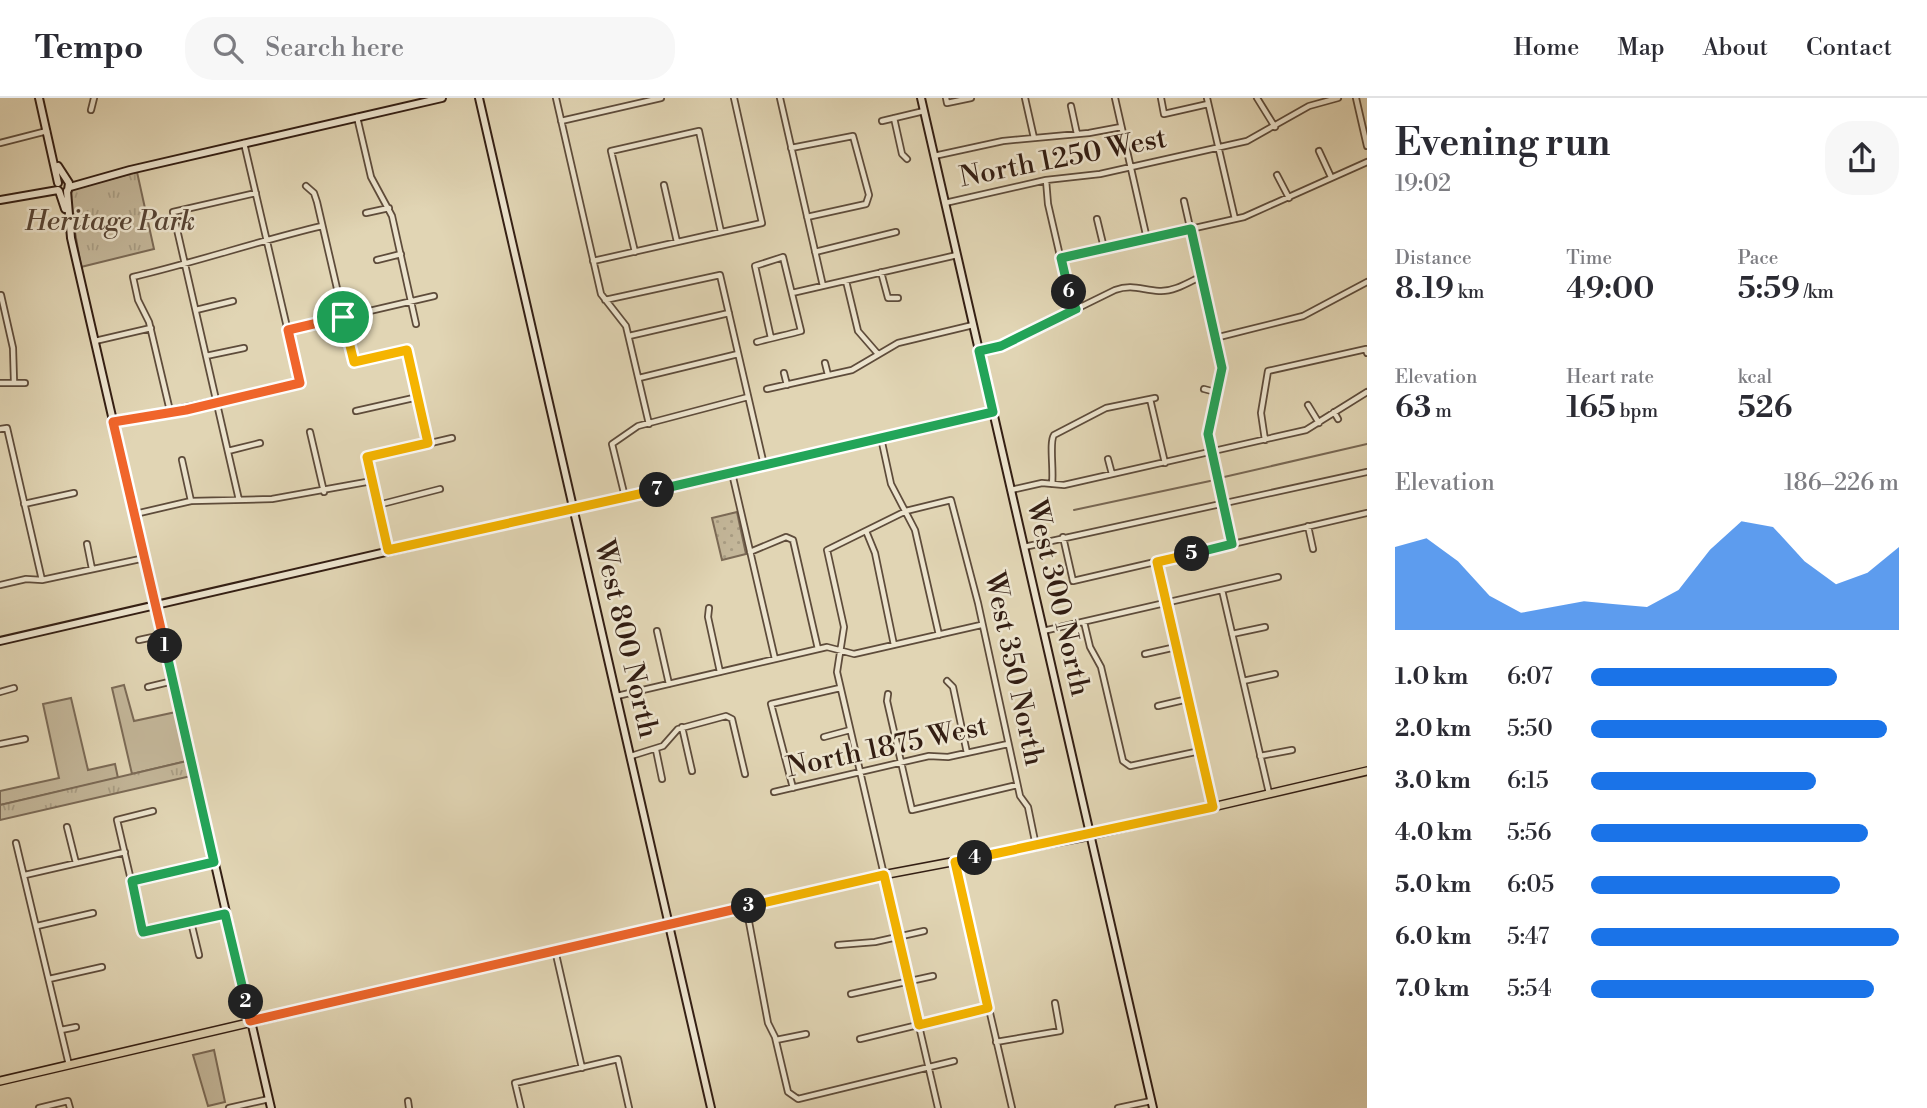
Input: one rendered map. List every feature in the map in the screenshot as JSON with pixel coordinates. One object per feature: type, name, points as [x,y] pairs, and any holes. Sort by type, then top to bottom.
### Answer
[{"type":"main road","points":[[0,1081],[746,906],[884,875],[1091,835],[1367,771]]},
{"type":"street","points":[[39,98],[63,186],[94,341],[271,1108]]},
{"type":"street","points":[[91,110],[93,98]]},
{"type":"street","points":[[0,200],[442,98]]},
{"type":"street","name":"West 800 North","points":[[479,98],[711,1108]]},
{"type":"street","points":[[556,98],[604,300],[622,318],[629,336],[649,424]]},
{"type":"street","points":[[561,121],[661,98]]},
{"type":"street","points":[[593,261],[762,222],[734,98]]},
{"type":"street","points":[[780,98],[823,286]]},
{"type":"street","name":"West 300 North","points":[[921,98],[1152,1104]]},
{"type":"street","points":[[947,100],[971,98]]},
{"type":"street","points":[[1025,98],[1034,138]]},
{"type":"street","points":[[1115,98],[1147,239]]},
{"type":"street","points":[[1161,98],[1164,114],[1208,101],[1235,219]]},
{"type":"street","points":[[1257,98],[1275,127]]},
{"type":"street","points":[[1305,98],[1308,106]]},
{"type":"street","name":"North 1250 West","points":[[945,203],[1046,180],[1131,167],[1247,141],[1308,106],[1338,98]]},
{"type":"street","points":[[1356,98],[1367,146]]},
{"type":"street","points":[[1071,106],[1077,134]]},
{"type":"street","points":[[882,121],[924,111]]},
{"type":"street","points":[[357,117],[371,177],[389,208],[416,324]]},
{"type":"street","points":[[894,118],[902,154],[907,159]]},
{"type":"street","points":[[934,156],[989,143],[1121,127]]},
{"type":"street","points":[[0,144],[47,131]]},
{"type":"street","points":[[635,252],[611,151],[699,131],[721,232]]},
{"type":"street","points":[[792,148],[853,136],[869,201],[807,216]]},
{"type":"street","points":[[113,422],[217,403],[300,383],[244,143]]},
{"type":"street","points":[[1319,151],[1331,177]]},
{"type":"street","points":[[1061,258],[1235,219],[1289,198],[1367,162]]},
{"type":"street","points":[[1277,175],[1289,198]]},
{"type":"street","points":[[1046,180],[1069,295],[1076,309]]},
{"type":"street","points":[[664,185],[677,242]]},
{"type":"street","points":[[306,186],[314,193],[354,362],[407,350],[428,443]]},
{"type":"street","points":[[239,500],[173,212],[256,193]]},
{"type":"street","points":[[1184,201],[1222,368],[1219,393],[1209,420],[1210,452],[1232,544]]},
{"type":"street","points":[[366,213],[389,208]]},
{"type":"street","points":[[1097,219],[1104,248]]},
{"type":"street","points":[[170,411],[151,328],[138,300],[133,277],[323,226]]},
{"type":"street","points":[[815,252],[896,232]]},
{"type":"street","points":[[377,260],[401,254]]},
{"type":"street","points":[[792,293],[957,255]]},
{"type":"street","points":[[757,342],[801,331],[783,257],[756,263],[771,338]]},
{"type":"street","points":[[881,272],[888,298],[898,298]]},
{"type":"street","points":[[604,300],[720,275],[764,465]]},
{"type":"street","points":[[979,351],[1001,346],[1124,286],[1170,290],[1202,276]]},
{"type":"street","points":[[846,281],[858,331],[878,354]]},
{"type":"street","points":[[1216,338],[1303,316],[1367,282]]},
{"type":"street","points":[[1,295],[9,331],[14,382]]},
{"type":"street","points":[[288,330],[434,296]]},
{"type":"street","points":[[195,310],[233,301]]},
{"type":"street","points":[[629,336],[729,313]]},
{"type":"street","points":[[767,389],[864,365],[898,343],[973,324]]},
{"type":"street","points":[[94,341],[151,328]]},
{"type":"street","points":[[0,333],[9,331]]},
{"type":"street","points":[[206,356],[244,348]]},
{"type":"street","points":[[1265,440],[1261,413],[1268,371],[1366,351]]},
{"type":"street","points":[[639,378],[738,354]]},
{"type":"street","points":[[825,363],[828,375]]},
{"type":"street","points":[[784,373],[787,385]]},
{"type":"street","points":[[0,383],[25,383]]},
{"type":"street","points":[[1204,388],[1219,393]]},
{"type":"street","points":[[1011,490],[1042,483],[1063,485],[1265,440],[1319,423],[1367,392]]},
{"type":"street","points":[[356,411],[418,397]]},
{"type":"street","points":[[625,497],[612,444],[638,426],[748,397]]},
{"type":"street","points":[[1052,484],[1055,465],[1051,438],[1106,408],[1152,398],[1165,463]]},
{"type":"street","points":[[1308,405],[1319,423]]},
{"type":"street","points":[[0,641],[993,412]]},
{"type":"street","points":[[1334,412],[1338,419]]},
{"type":"street","points":[[0,429],[7,428],[42,580]]},
{"type":"street","points":[[310,432],[324,492]]},
{"type":"street","points":[[881,437],[891,484],[915,530],[939,635]]},
{"type":"street","points":[[388,550],[367,457],[452,438]]},
{"type":"street","points":[[228,451],[260,443]]},
{"type":"street","points":[[1108,459],[1112,474]]},
{"type":"street","points":[[182,460],[191,501]]},
{"type":"street","points":[[1024,547],[1063,537],[1095,534],[1367,472]]},
{"type":"street","points":[[732,473],[775,659]]},
{"type":"street","points":[[135,514],[191,501],[272,499],[324,492],[372,481]]},
{"type":"street","points":[[377,505],[440,489]]},
{"type":"street","points":[[24,504],[74,492]]},
{"type":"street","name":"West 350 North","points":[[906,511],[951,500],[963,539],[1018,785],[1028,807],[1037,846]]},
{"type":"street","points":[[906,511],[827,550],[844,627],[837,672],[840,688],[938,1108]]},
{"type":"street","points":[[1063,537],[1073,581],[1367,513]]},
{"type":"street","points":[[1308,526],[1313,549]]},
{"type":"street","points":[[866,531],[875,553],[894,645]]},
{"type":"street","points":[[750,552],[786,537],[793,540],[818,649]]},
{"type":"street","points":[[87,544],[92,569]]},
{"type":"street","points":[[0,585],[26,579],[42,580],[145,558]]},
{"type":"street","points":[[1157,562],[1213,807]]},
{"type":"street","points":[[1043,631],[1278,577]]},
{"type":"street","points":[[1222,590],[1269,793]]},
{"type":"street","points":[[709,608],[708,617],[720,672]]},
{"type":"street","points":[[1084,622],[1090,647],[1101,667],[1123,761],[1130,766],[1200,751]]},
{"type":"street","points":[[617,696],[827,647],[854,654],[981,625]]},
{"type":"street","points":[[1232,634],[1265,627]]},
{"type":"street","points":[[657,631],[669,684]]},
{"type":"street","points":[[139,640],[162,635]]},
{"type":"street","points":[[1145,654],[1176,647]]},
{"type":"street","points":[[1243,681],[1275,674]]},
{"type":"street","points":[[148,687],[173,681]]},
{"type":"street","points":[[947,681],[953,687],[967,753]]},
{"type":"street","points":[[0,692],[14,688]]},
{"type":"street","points":[[793,788],[771,704],[840,688]]},
{"type":"street","points":[[888,694],[887,701],[912,810],[1018,785]]},
{"type":"street","points":[[1158,706],[1188,699]]},
{"type":"street","points":[[631,756],[656,750],[682,727],[726,716],[732,719],[745,774]]},
{"type":"street","points":[[682,727],[692,771]]},
{"type":"street","points":[[824,737],[850,730]]},
{"type":"street","points":[[0,744],[26,739]]},
{"type":"street","name":"North 1875 West","points":[[774,792],[929,756],[948,757],[1008,744]]},
{"type":"street","points":[[656,750],[662,779]]},
{"type":"street","points":[[1260,756],[1292,750]]},
{"type":"street","points":[[153,811],[117,820],[143,932],[225,914]]},
{"type":"street","points":[[67,827],[76,863]]},
{"type":"street","points":[[16,843],[69,1065]]},
{"type":"street","points":[[25,875],[125,852]]},
{"type":"street","points":[[132,881],[214,862]]},
{"type":"street","points":[[955,862],[1012,1108]]},
{"type":"street","points":[[746,906],[762,981],[761,995],[776,1041],[788,1092],[792,1097],[798,1099],[954,1061]]},
{"type":"street","points":[[37,926],[93,912]]},
{"type":"street","points":[[191,922],[200,955]]},
{"type":"street","points":[[838,945],[924,932]]},
{"type":"street","points":[[555,950],[582,1068]]},
{"type":"street","points":[[49,979],[102,967]]},
{"type":"street","points":[[851,994],[933,976]]},
{"type":"street","points":[[996,1042],[1060,1031],[1055,1003]]},
{"type":"street","points":[[860,1039],[988,1008]]},
{"type":"street","points":[[61,1030],[76,1027]]},
{"type":"street","points":[[776,1041],[806,1034]]},
{"type":"street","points":[[521,1108],[515,1083],[618,1059],[629,1108]]},
{"type":"street","points":[[229,1108],[269,1099]]},
{"type":"street","points":[[39,1108],[68,1101],[70,1108]]},
{"type":"street","points":[[408,1101],[409,1108]]},
{"type":"street","points":[[1118,1108],[1152,1104]]},
{"type":"green space","name":"Heritage Park","points":[[137,172],[154,249],[81,267],[69,197],[73,189]]},
{"type":"green space","points":[[737,512],[746,554],[722,560],[712,518]]},
{"type":"green space","points":[[124,685],[134,721],[176,712],[187,761],[132,774],[112,688]]},
{"type":"green space","points":[[71,698],[88,770],[115,764],[118,778],[0,805],[0,791],[59,778],[43,704]]},
{"type":"green space","points":[[187,761],[191,776],[0,820],[0,805]]},
{"type":"green space","points":[[214,1050],[225,1102],[208,1106],[193,1055]]},
{"type":"waterway","points":[[1224,477],[1367,444]]},
{"type":"waterway","points":[[1074,510],[1210,481]]},
{"type":"route","points":[[1191,229],[1222,368],[1221,385],[1209,420],[1208,434],[1232,544],[1157,562],[1213,807],[955,862],[988,1008],[919,1025],[884,875],[250,1021],[225,914],[143,932],[142,929],[132,881],[214,862],[113,422],[186,410],[300,383],[288,330],[343,317],[354,362],[407,350],[428,443],[367,457],[388,550],[993,412],[979,351],[1001,346],[1076,309],[1069,295],[1061,258],[1191,229]]}]
